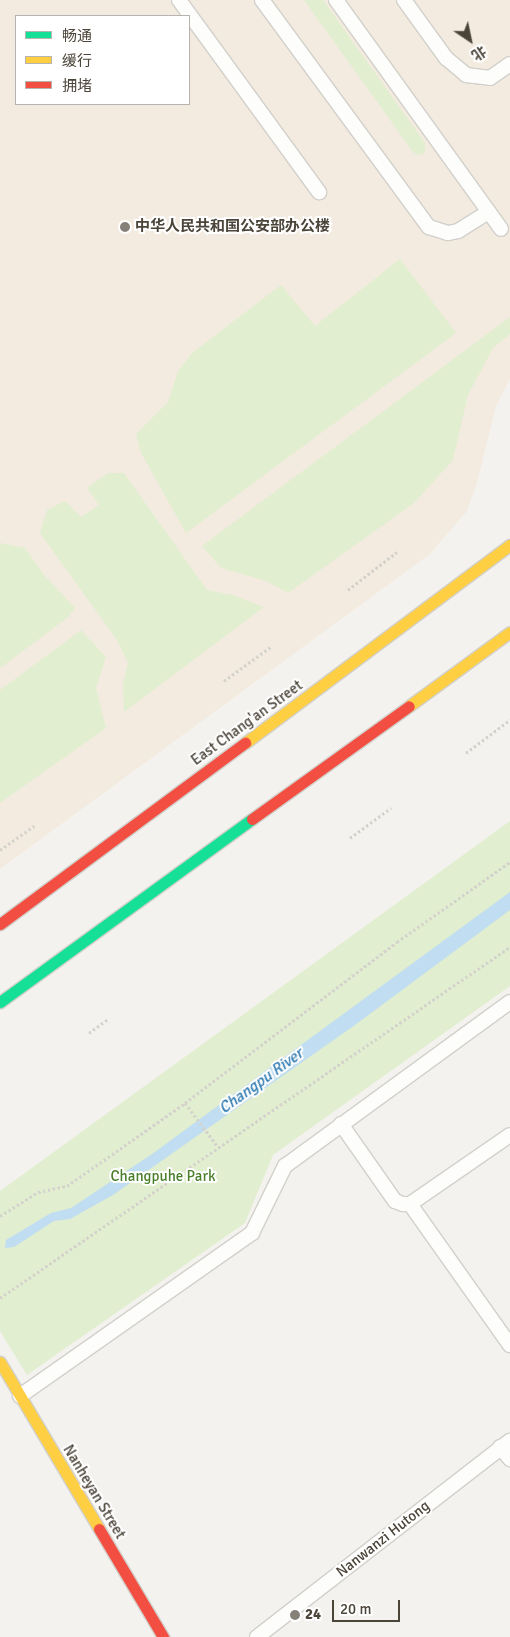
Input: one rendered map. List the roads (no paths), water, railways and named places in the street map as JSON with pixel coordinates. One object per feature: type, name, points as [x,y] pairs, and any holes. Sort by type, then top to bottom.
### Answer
[{"type":"main road","name":"East Chang'an Street","points":[[0,924],[510,545]]},
{"type":"main road","points":[[0,1002],[510,632]]},
{"type":"main road","name":"Nanheyan Street","points":[[0,1362],[163,1637]]},
{"type":"lane","points":[[179,0],[190,15]]},
{"type":"lane","points":[[262,0],[429,227],[441,232],[458,231],[489,212]]},
{"type":"lane","points":[[336,0],[501,229]]},
{"type":"lane","points":[[404,0],[446,58],[466,75],[490,78],[510,64]]},
{"type":"lane","points":[[190,15],[319,192]]},
{"type":"lane","points":[[20,1396],[252,1233],[285,1166],[510,1002]]},
{"type":"lane","points":[[341,1124],[395,1201],[410,1204],[510,1345]]},
{"type":"lane","points":[[410,1204],[510,1135]]},
{"type":"lane","points":[[505,1444],[510,1459]]},
{"type":"lane","name":"Nanwanzi Hutong","points":[[257,1637],[505,1444]]},
{"type":"water","name":"Changpu River","points":[[510,892],[510,910],[355,1025],[113,1195],[70,1219],[54,1221],[14,1247],[5,1248],[6,1240],[51,1213],[71,1208],[152,1154]]},
{"type":"place","name":"中华人民共和国公安部办公楼","points":[[125,227]]},
{"type":"place","name":"24","points":[[295,1615]]},
{"type":"park label","name":"Changpuhe Park","points":[[163,1177]]}]
